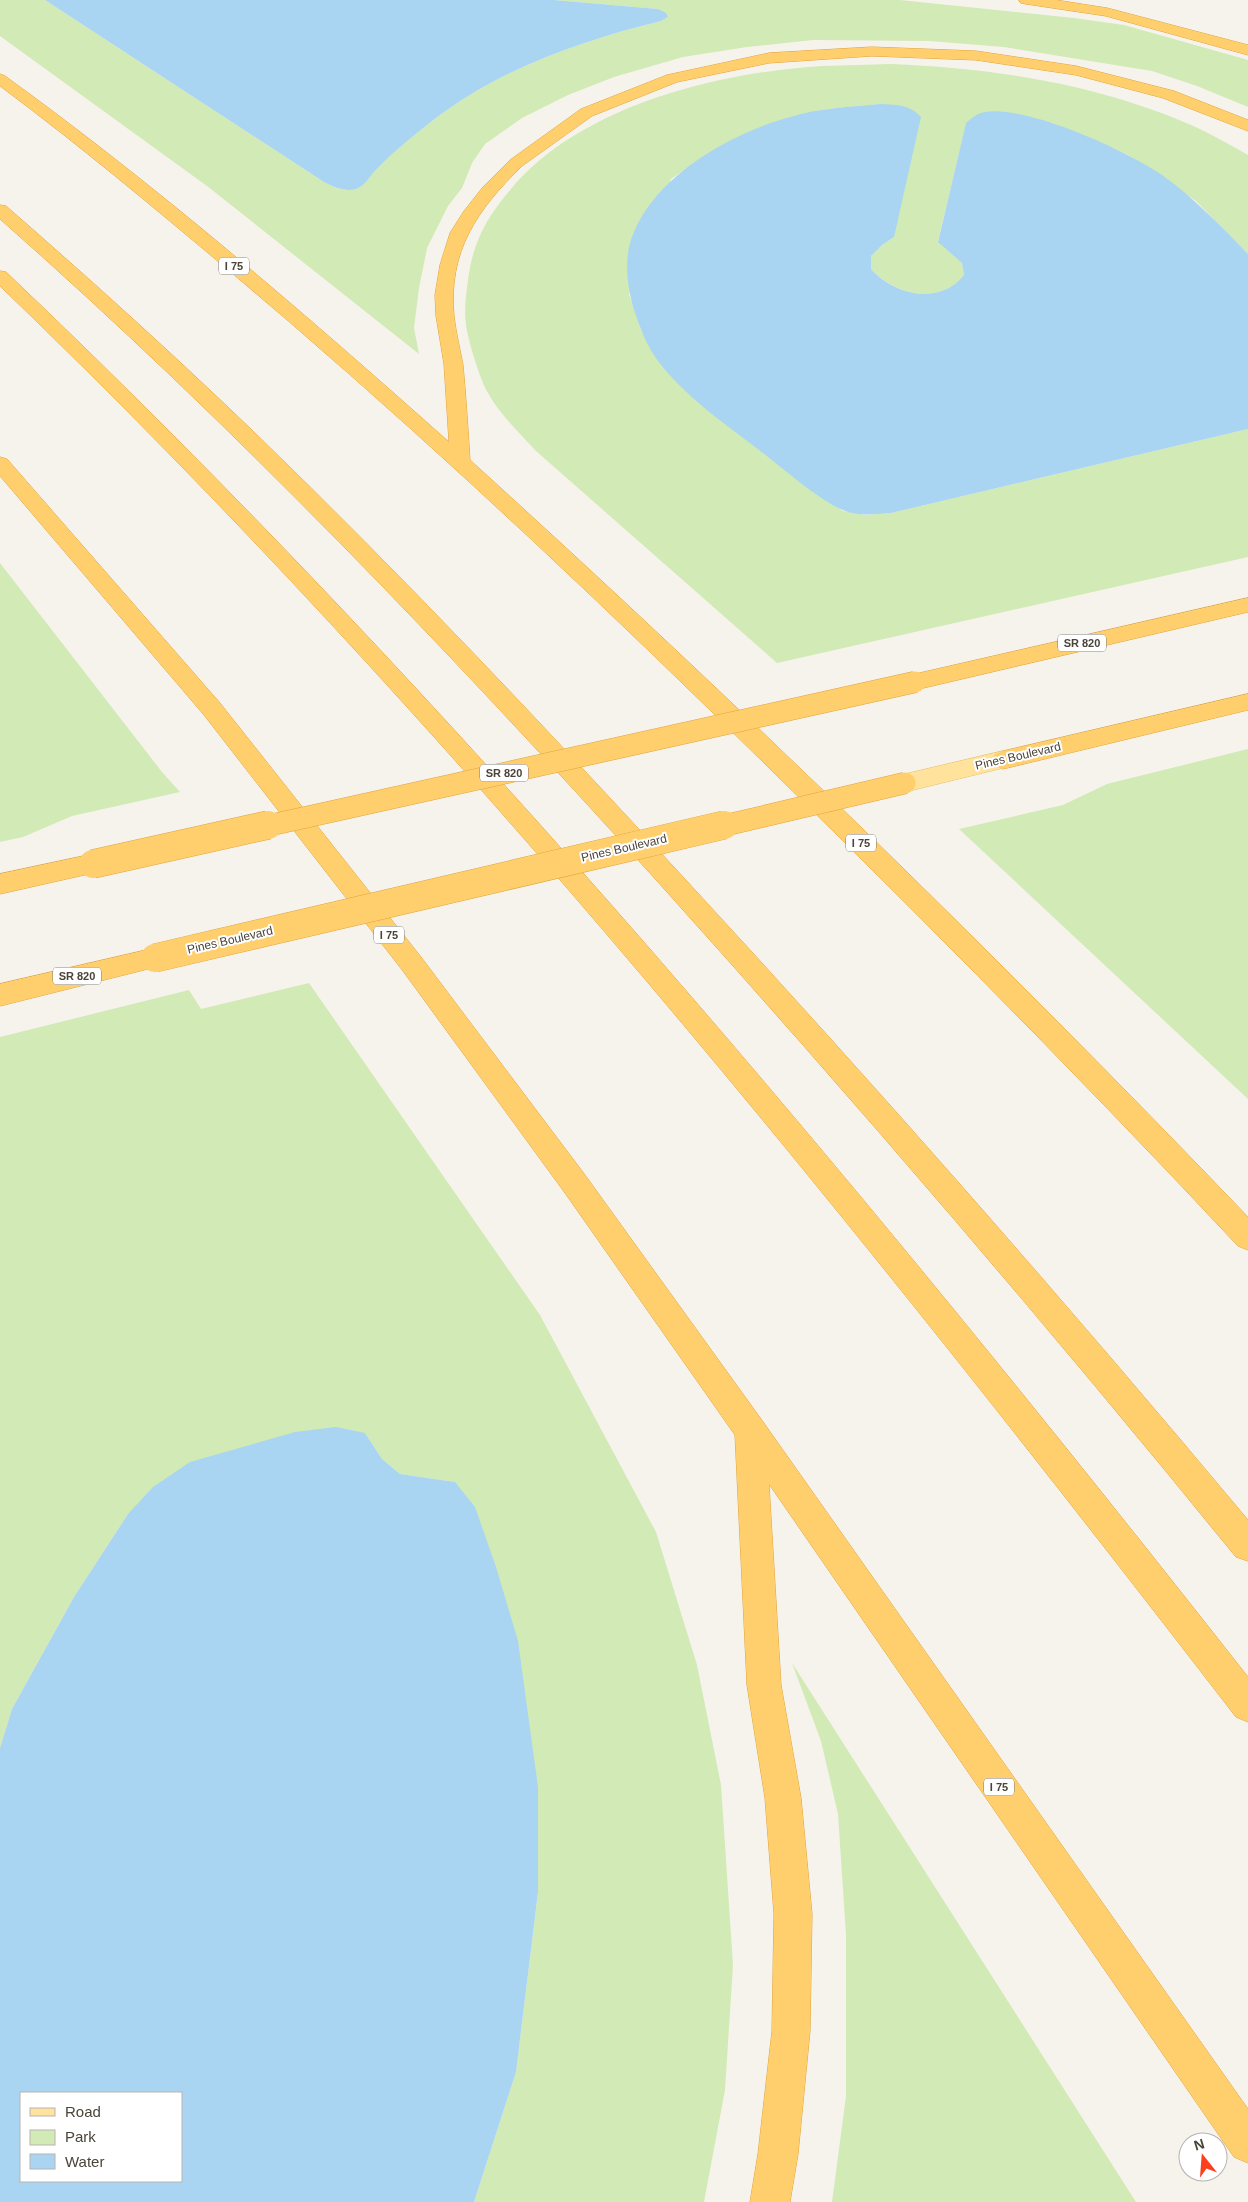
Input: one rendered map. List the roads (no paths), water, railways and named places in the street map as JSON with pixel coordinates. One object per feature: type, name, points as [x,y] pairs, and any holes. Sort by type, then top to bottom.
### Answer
[{"type":"highway","points":[[1026,0],[1107,12],[1248,50]]},
{"type":"highway","points":[[460,462],[452,361],[445,324],[445,283],[455,244],[469,216],[496,182],[523,156],[581,114],[618,96],[652,83],[754,60],[825,53],[928,52],[1019,62],[1118,80],[1182,98],[1220,112],[1248,126]]},
{"type":"highway","name":"I 75","points":[[0,79],[138,186],[254,282],[400,407],[566,558],[896,876],[1073,1054],[1248,1237]]},
{"type":"highway","points":[[0,210],[106,304],[252,442],[376,564],[512,705],[789,1009],[920,1157],[1248,1545]]},
{"type":"highway","points":[[0,276],[187,458],[310,585],[437,723],[618,930],[863,1222],[1134,1559],[1248,1706]]},
{"type":"highway","name":"I 75","points":[[0,463],[212,709],[406,956],[575,1184],[750,1430],[1248,2143]]},
{"type":"highway","name":"SR 820","points":[[0,884],[915,682],[1248,605]]},
{"type":"highway","name":"Pines Boulevard","points":[[1003,760],[1248,702]]},
{"type":"highway","name":"Pines Boulevard","points":[[0,995],[905,782]]},
{"type":"highway","points":[[750,1430],[764,1684],[783,1798],[793,1914],[791,2031],[778,2154],[770,2202]]},
{"type":"main road","name":"Pines Boulevard","points":[[905,782],[1003,760]]},
{"type":"water","points":[[45,0],[554,0],[658,9],[666,13],[668,17],[661,21],[600,38],[541,59],[485,86],[418,132],[389,157],[362,186],[348,190],[324,182]]},
{"type":"water","points":[[880,104],[907,107],[921,117],[894,237],[871,256],[871,269],[892,285],[904,290],[930,294],[943,291],[954,285],[964,275],[962,263],[938,242],[966,123],[974,116],[985,112],[1003,112],[1025,116],[1076,132],[1102,143],[1162,175],[1196,203],[1248,254],[1248,429],[891,513],[861,514],[843,510],[813,492],[694,399],[658,361],[647,343],[634,310],[628,281],[628,251],[634,232],[645,211],[660,192],[679,174],[721,145],[745,134],[768,124],[801,114],[835,108]]},
{"type":"water","points":[[336,1427],[365,1433],[382,1459],[400,1474],[455,1482],[475,1507],[496,1567],[518,1641],[538,1787],[538,1892],[516,2072],[474,2202],[0,2202],[0,1748],[12,1709],[74,1597],[128,1514],[153,1487],[190,1462],[295,1432]]}]
